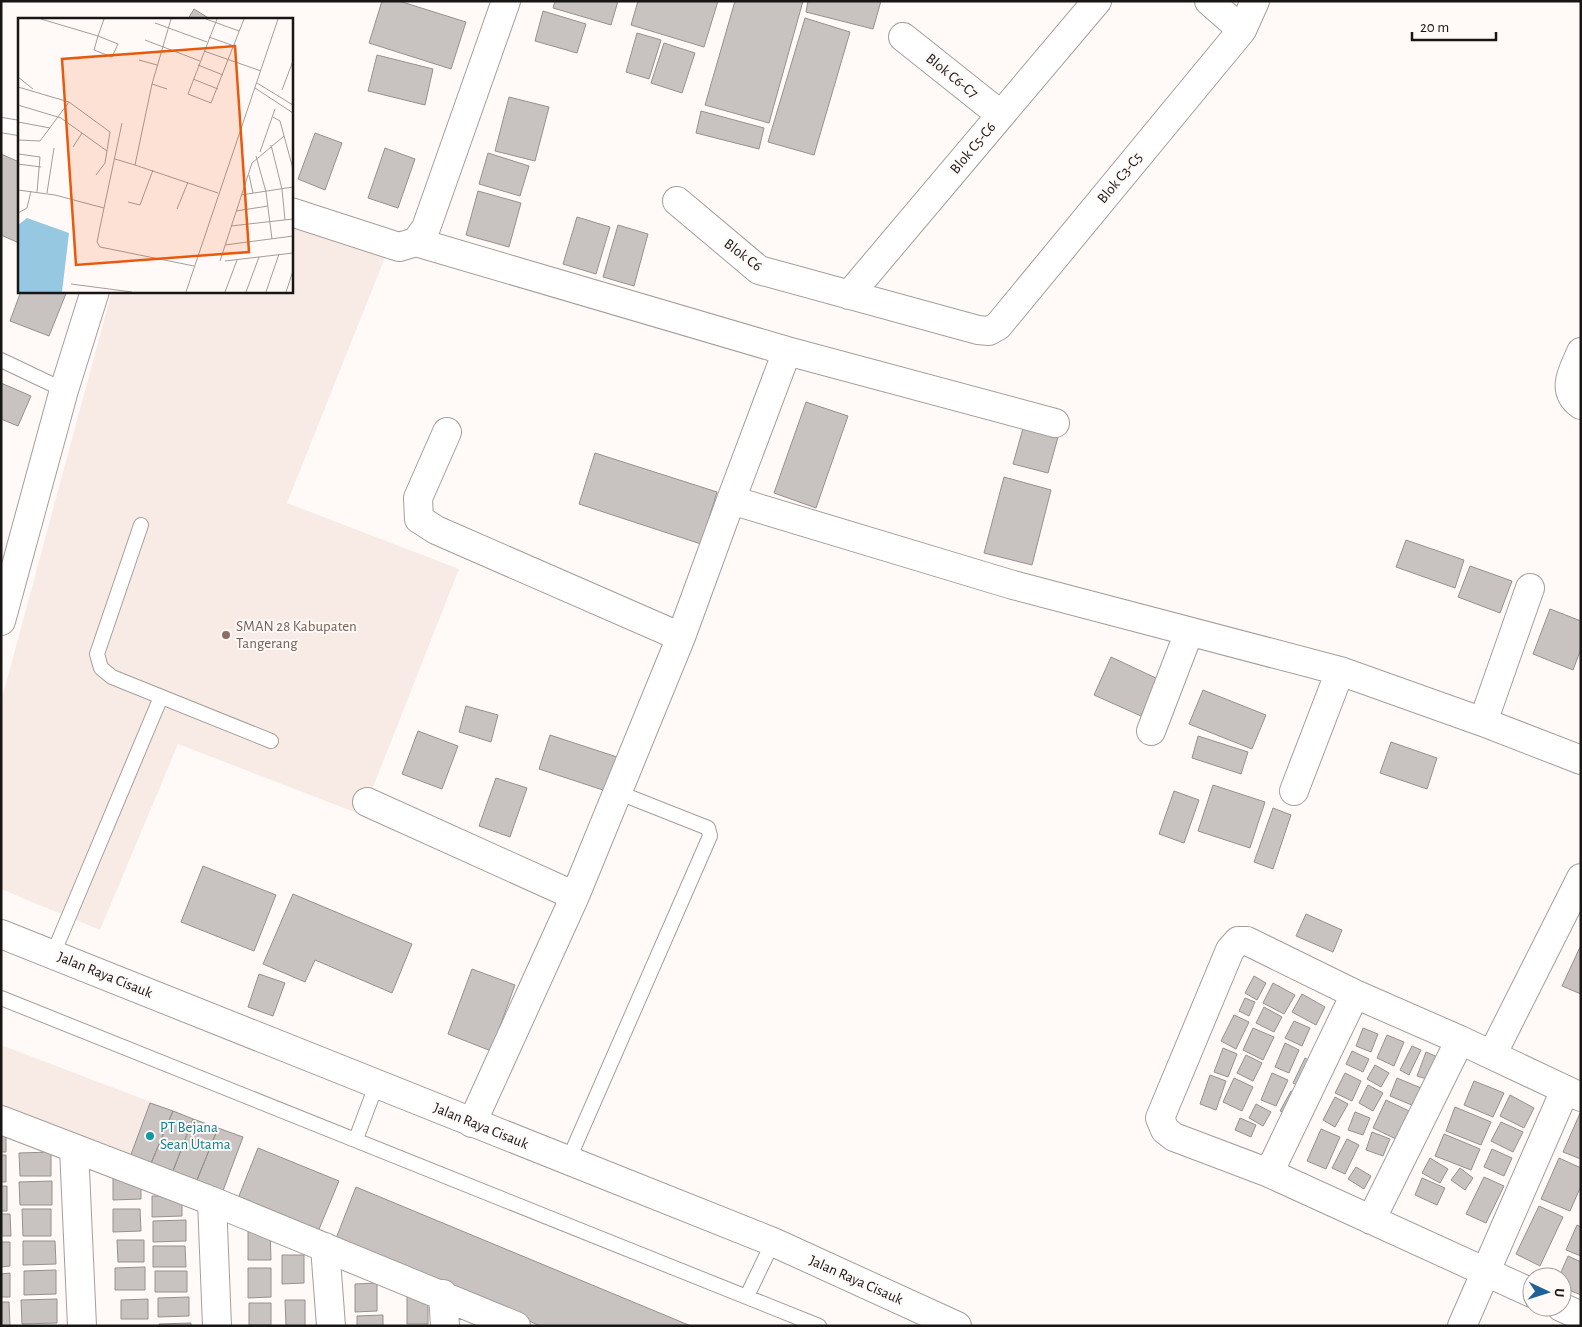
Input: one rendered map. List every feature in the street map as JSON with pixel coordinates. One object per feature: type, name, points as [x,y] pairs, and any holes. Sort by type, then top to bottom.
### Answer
[{"type":"street","points":[[416,242],[426,228],[506,1]]},
{"type":"street","name":"Blok C5-C6","points":[[849,295],[1097,1]]},
{"type":"street","points":[[1209,1],[1242,30]]},
{"type":"street","name":"Blok C3-C5","points":[[998,326],[1242,30],[1255,1]]},
{"type":"street","name":"Blok C6-C7","points":[[903,36],[1001,115]]},
{"type":"street","name":"Blok C6","points":[[677,201],[760,270],[978,330],[989,331],[998,326]]},
{"type":"street","points":[[292,212],[399,247],[416,242],[787,351],[969,398],[1055,424]]},
{"type":"street","points":[[1,622],[64,390],[95,292]]},
{"type":"street","points":[[472,1122],[574,896],[617,792],[680,637],[787,351]]},
{"type":"street","points":[[1581,352],[1568,383],[1571,394],[1581,405]]},
{"type":"street","points":[[447,432],[418,498],[419,519],[436,530],[680,637]]},
{"type":"street","points":[[731,500],[1013,585],[1340,671],[1483,722],[1581,760]]},
{"type":"street","points":[[1483,722],[1530,588]]},
{"type":"street","points":[[1151,731],[1189,632]]},
{"type":"street","points":[[1294,791],[1340,671]]},
{"type":"street","points":[[367,802],[574,896]]},
{"type":"street","points":[[1492,1055],[1581,878]]},
{"type":"street","name":"Jalan Raya Cisauk","points":[[1,934],[773,1242],[957,1326]]},
{"type":"street","points":[[1462,1326],[1486,1272],[1573,1094],[1460,1040],[1355,994],[1247,941],[1238,940],[1230,950],[1160,1118],[1165,1130],[1174,1137],[1269,1173],[1371,1220],[1486,1272],[1522,1288]]},
{"type":"street","points":[[1269,1173],[1355,994]]},
{"type":"street","points":[[1371,1220],[1460,1040]]},
{"type":"street","points":[[1,1120],[212,1201],[444,1294],[516,1326]]},
{"type":"street","points":[[74,1148],[82,1326]]},
{"type":"street","points":[[212,1201],[216,1326]]},
{"type":"street","points":[[325,1247],[332,1326]]},
{"type":"street","points":[[444,1294],[445,1326]]},
{"type":"lane","points":[[1,125],[18,128]]},
{"type":"lane","points":[[1,360],[64,390]]},
{"type":"lane","points":[[141,525],[97,654],[101,668],[112,677],[271,741]]},
{"type":"lane","points":[[53,954],[161,697]]},
{"type":"lane","points":[[568,1161],[710,836],[708,828],[617,792]]},
{"type":"lane","points":[[1,998],[819,1326]]},
{"type":"lane","points":[[356,1139],[376,1083]]},
{"type":"lane","points":[[748,1296],[773,1242]]},
{"type":"shaded area","name":"SMAN 28 Kabupaten Tangerang","points":[[292,220],[386,255],[287,503],[459,569],[362,815],[178,744],[100,930],[1,889],[1,702],[112,292],[292,292]]},
{"type":"shaded area","points":[[1,1045],[243,1137],[221,1196],[1,1110]]},
{"type":"building","points":[[382,1],[399,1],[466,22],[451,69],[369,43]]},
{"type":"building","points":[[555,1],[618,1],[611,25],[553,8]]},
{"type":"building","points":[[638,1],[718,1],[704,47],[631,25]]},
{"type":"building","points":[[735,1],[803,1],[769,123],[705,105]]},
{"type":"building","points":[[808,1],[881,1],[873,29],[806,12]]},
{"type":"building","points":[[194,9],[208,18],[189,18]]},
{"type":"building","points":[[543,11],[586,24],[577,53],[535,41]]},
{"type":"building","points":[[805,18],[850,32],[814,155],[768,142]]},
{"type":"building","points":[[637,33],[661,40],[649,79],[626,72]]},
{"type":"building","points":[[664,43],[695,53],[682,93],[651,83]]},
{"type":"building","points":[[377,55],[433,69],[425,105],[368,91]]},
{"type":"building","points":[[509,97],[549,107],[535,161],[495,151]]},
{"type":"building","points":[[701,111],[764,128],[759,149],[696,133]]},
{"type":"building","points":[[315,133],[342,143],[325,190],[298,179]]},
{"type":"building","points":[[385,148],[415,159],[398,208],[368,198]]},
{"type":"building","points":[[488,153],[529,166],[520,196],[479,184]]},
{"type":"building","points":[[1,154],[18,162],[18,243],[1,235]]},
{"type":"building","points":[[478,191],[521,203],[509,247],[466,235]]},
{"type":"building","points":[[577,217],[610,227],[596,274],[563,264]]},
{"type":"building","points":[[618,225],[648,234],[634,286],[603,277]]},
{"type":"building","points":[[21,292],[67,292],[49,336],[10,321]]},
{"type":"building","points":[[1,383],[31,396],[18,426],[1,419]]},
{"type":"building","points":[[806,402],[848,416],[816,508],[774,493]]},
{"type":"building","points":[[1025,421],[1060,430],[1048,473],[1013,464]]},
{"type":"building","points":[[595,453],[717,492],[701,544],[579,504]]},
{"type":"building","points":[[1004,477],[1051,490],[1032,565],[984,553]]},
{"type":"building","points":[[1406,540],[1464,560],[1455,588],[1396,567]]},
{"type":"building","points":[[1470,566],[1512,581],[1500,613],[1458,597]]},
{"type":"building","points":[[1550,609],[1581,621],[1581,649],[1573,670],[1533,654]]},
{"type":"building","points":[[1111,657],[1158,679],[1141,716],[1094,695]]},
{"type":"building","points":[[1203,690],[1266,715],[1252,749],[1189,724]]},
{"type":"building","points":[[466,706],[498,715],[491,742],[459,732]]},
{"type":"building","points":[[418,731],[458,746],[442,789],[402,774]]},
{"type":"building","points":[[550,735],[620,758],[609,792],[539,769]]},
{"type":"building","points":[[1198,736],[1248,752],[1241,774],[1192,758]]},
{"type":"building","points":[[1391,742],[1437,758],[1427,789],[1380,773]]},
{"type":"building","points":[[496,778],[527,788],[510,837],[479,826]]},
{"type":"building","points":[[1213,785],[1265,802],[1250,848],[1198,831]]},
{"type":"building","points":[[1174,791],[1199,800],[1184,843],[1159,834]]},
{"type":"building","points":[[1273,808],[1291,815],[1273,869],[1254,862]]},
{"type":"building","points":[[203,866],[276,895],[254,951],[181,922]]},
{"type":"building","points":[[293,894],[412,944],[392,993],[315,960],[305,982],[263,964]]},
{"type":"building","points":[[1306,914],[1342,930],[1333,952],[1296,936]]},
{"type":"building","points":[[1581,945],[1581,994],[1562,986]]},
{"type":"building","points":[[472,969],[515,985],[491,1051],[448,1034]]},
{"type":"building","points":[[259,974],[285,983],[273,1016],[248,1007]]},
{"type":"building","points":[[1254,976],[1266,983],[1257,1000],[1245,993]]},
{"type":"building","points":[[1273,983],[1295,995],[1284,1014],[1263,1003]]},
{"type":"building","points":[[1302,994],[1325,1007],[1316,1025],[1292,1012]]},
{"type":"building","points":[[1245,998],[1255,1002],[1249,1016],[1239,1011]]},
{"type":"building","points":[[1264,1007],[1282,1017],[1274,1032],[1256,1023]]},
{"type":"building","points":[[1234,1015],[1249,1022],[1236,1049],[1221,1041]]},
{"type":"building","points":[[1294,1021],[1310,1028],[1302,1046],[1285,1038]]},
{"type":"building","points":[[1253,1028],[1274,1037],[1263,1060],[1243,1050]]},
{"type":"building","points":[[1363,1028],[1378,1034],[1371,1052],[1356,1046]]},
{"type":"building","points":[[1387,1035],[1404,1042],[1394,1066],[1377,1058]]},
{"type":"building","points":[[1285,1043],[1299,1050],[1289,1073],[1275,1067]]},
{"type":"building","points":[[1412,1046],[1421,1050],[1409,1075],[1400,1070]]},
{"type":"building","points":[[1223,1048],[1237,1054],[1228,1077],[1214,1072]]},
{"type":"building","points":[[1352,1051],[1369,1059],[1363,1072],[1346,1064]]},
{"type":"building","points":[[1426,1052],[1442,1059],[1433,1081],[1417,1076]]},
{"type":"building","points":[[1246,1055],[1262,1063],[1253,1081],[1237,1073]]},
{"type":"building","points":[[1305,1058],[1312,1062],[1300,1087],[1293,1083]]},
{"type":"building","points":[[1375,1065],[1389,1073],[1381,1087],[1367,1079]]},
{"type":"building","points":[[1272,1073],[1288,1080],[1276,1106],[1261,1100]]},
{"type":"building","points":[[1345,1073],[1361,1081],[1352,1101],[1335,1093]]},
{"type":"building","points":[[1210,1075],[1226,1081],[1216,1110],[1200,1104]]},
{"type":"building","points":[[1234,1078],[1253,1087],[1242,1111],[1223,1102]]},
{"type":"building","points":[[1397,1078],[1421,1088],[1414,1106],[1390,1096]]},
{"type":"building","points":[[1474,1081],[1504,1093],[1493,1117],[1464,1105]]},
{"type":"building","points":[[1368,1085],[1383,1093],[1373,1111],[1359,1103]]},
{"type":"building","points":[[1291,1091],[1298,1094],[1288,1115],[1280,1111]]},
{"type":"building","points":[[1510,1095],[1534,1108],[1524,1128],[1500,1116]]},
{"type":"building","points":[[1335,1097],[1348,1104],[1335,1127],[1323,1120]]},
{"type":"building","points":[[1386,1100],[1409,1111],[1396,1139],[1373,1128]]},
{"type":"building","name":"PT Bejana Sean Utama","points":[[150,1103],[173,1111],[149,1168],[129,1160]]},
{"type":"building","points":[[1256,1104],[1271,1112],[1263,1126],[1249,1118]]},
{"type":"building","points":[[1455,1107],[1491,1122],[1481,1145],[1446,1131]]},
{"type":"building","points":[[173,1111],[193,1119],[171,1176],[149,1168]]},
{"type":"building","points":[[1581,1111],[1581,1159],[1563,1152]]},
{"type":"building","points":[[1355,1112],[1370,1118],[1363,1135],[1348,1130]]},
{"type":"building","points":[[1240,1118],[1256,1125],[1251,1137],[1235,1130]]},
{"type":"building","points":[[193,1119],[218,1128],[195,1185],[171,1176]]},
{"type":"building","points":[[1501,1122],[1523,1132],[1513,1152],[1491,1141]]},
{"type":"building","points":[[1,1124],[6,1124],[6,1152],[1,1152]]},
{"type":"building","points":[[218,1128],[243,1137],[221,1196],[195,1185]]},
{"type":"building","points":[[1321,1129],[1340,1137],[1326,1169],[1307,1161]]},
{"type":"building","points":[[1372,1132],[1390,1139],[1383,1156],[1366,1150]]},
{"type":"building","points":[[1444,1134],[1480,1149],[1471,1170],[1435,1156]]},
{"type":"building","points":[[1347,1139],[1359,1145],[1345,1174],[1332,1168]]},
{"type":"building","points":[[258,1148],[339,1181],[317,1234],[237,1201]]},
{"type":"building","points":[[1492,1149],[1512,1158],[1504,1176],[1484,1167]]},
{"type":"building","points":[[51,1152],[51,1176],[20,1176],[19,1153]]},
{"type":"building","points":[[1,1155],[6,1155],[6,1182],[1,1182]]},
{"type":"building","points":[[1430,1158],[1448,1169],[1440,1183],[1422,1173]]},
{"type":"building","points":[[1559,1158],[1581,1168],[1581,1186],[1570,1211],[1541,1199]]},
{"type":"building","points":[[1356,1167],[1371,1176],[1364,1189],[1348,1179]]},
{"type":"building","points":[[1460,1168],[1473,1178],[1465,1190],[1451,1180]]},
{"type":"building","points":[[113,1176],[141,1176],[141,1199],[113,1200]]},
{"type":"building","points":[[1484,1177],[1504,1186],[1486,1223],[1466,1214]]},
{"type":"building","points":[[1422,1178],[1445,1188],[1437,1205],[1415,1195]]},
{"type":"building","points":[[52,1181],[52,1205],[20,1205],[19,1182]]},
{"type":"building","points":[[1,1186],[7,1186],[7,1211],[1,1211]]},
{"type":"building","points":[[356,1187],[691,1326],[541,1326],[335,1241]]},
{"type":"building","points":[[152,1196],[182,1196],[182,1216],[152,1217]]},
{"type":"building","points":[[1539,1206],[1563,1217],[1540,1266],[1516,1254]]},
{"type":"building","points":[[22,1209],[51,1209],[51,1236],[23,1236]]},
{"type":"building","points":[[113,1209],[140,1209],[141,1231],[113,1232]]},
{"type":"building","points":[[1,1214],[10,1214],[11,1236],[1,1236]]},
{"type":"building","points":[[186,1220],[186,1241],[153,1242],[153,1221]]},
{"type":"building","points":[[1577,1225],[1581,1227],[1581,1256],[1566,1250]]},
{"type":"building","points":[[270,1230],[271,1260],[248,1260],[248,1231]]},
{"type":"building","points":[[117,1240],[144,1240],[144,1262],[118,1262]]},
{"type":"building","points":[[23,1241],[55,1241],[56,1264],[23,1265]]},
{"type":"building","points":[[1,1242],[10,1242],[10,1266],[1,1267]]},
{"type":"building","points":[[153,1246],[185,1246],[186,1267],[153,1267]]},
{"type":"building","points":[[282,1255],[304,1255],[304,1283],[282,1284]]},
{"type":"building","points":[[1568,1256],[1581,1262],[1581,1295],[1572,1291],[1572,1267],[1563,1267]]},
{"type":"building","points":[[145,1267],[145,1290],[115,1290],[115,1268]]},
{"type":"building","points":[[248,1268],[271,1268],[271,1297],[248,1298]]},
{"type":"building","points":[[56,1270],[56,1294],[24,1295],[24,1271]]},
{"type":"building","points":[[155,1271],[187,1271],[187,1292],[155,1292]]},
{"type":"building","points":[[10,1273],[10,1297],[1,1297],[1,1274]]},
{"type":"building","points":[[377,1283],[377,1311],[355,1312],[355,1284]]},
{"type":"building","points":[[428,1293],[428,1324],[407,1324],[407,1294]]},
{"type":"building","points":[[189,1297],[189,1316],[158,1317],[158,1298]]},
{"type":"building","points":[[57,1299],[57,1323],[22,1324],[21,1300]]},
{"type":"building","points":[[148,1299],[148,1319],[121,1319],[121,1300]]},
{"type":"building","points":[[285,1300],[305,1300],[305,1326],[286,1326]]},
{"type":"building","points":[[1,1302],[9,1302],[10,1326],[1,1326]]},
{"type":"building","points":[[249,1303],[271,1303],[271,1325],[249,1325]]},
{"type":"building","points":[[383,1315],[383,1326],[357,1326],[357,1316]]},
{"type":"building","points":[[191,1323],[191,1326],[159,1326],[159,1324]]},
{"type":"place","name":"SMAN 28 Kabupaten Tangerang","points":[[226,635]]},
{"type":"place","name":"PT Bejana Sean Utama","points":[[150,1136]]}]
